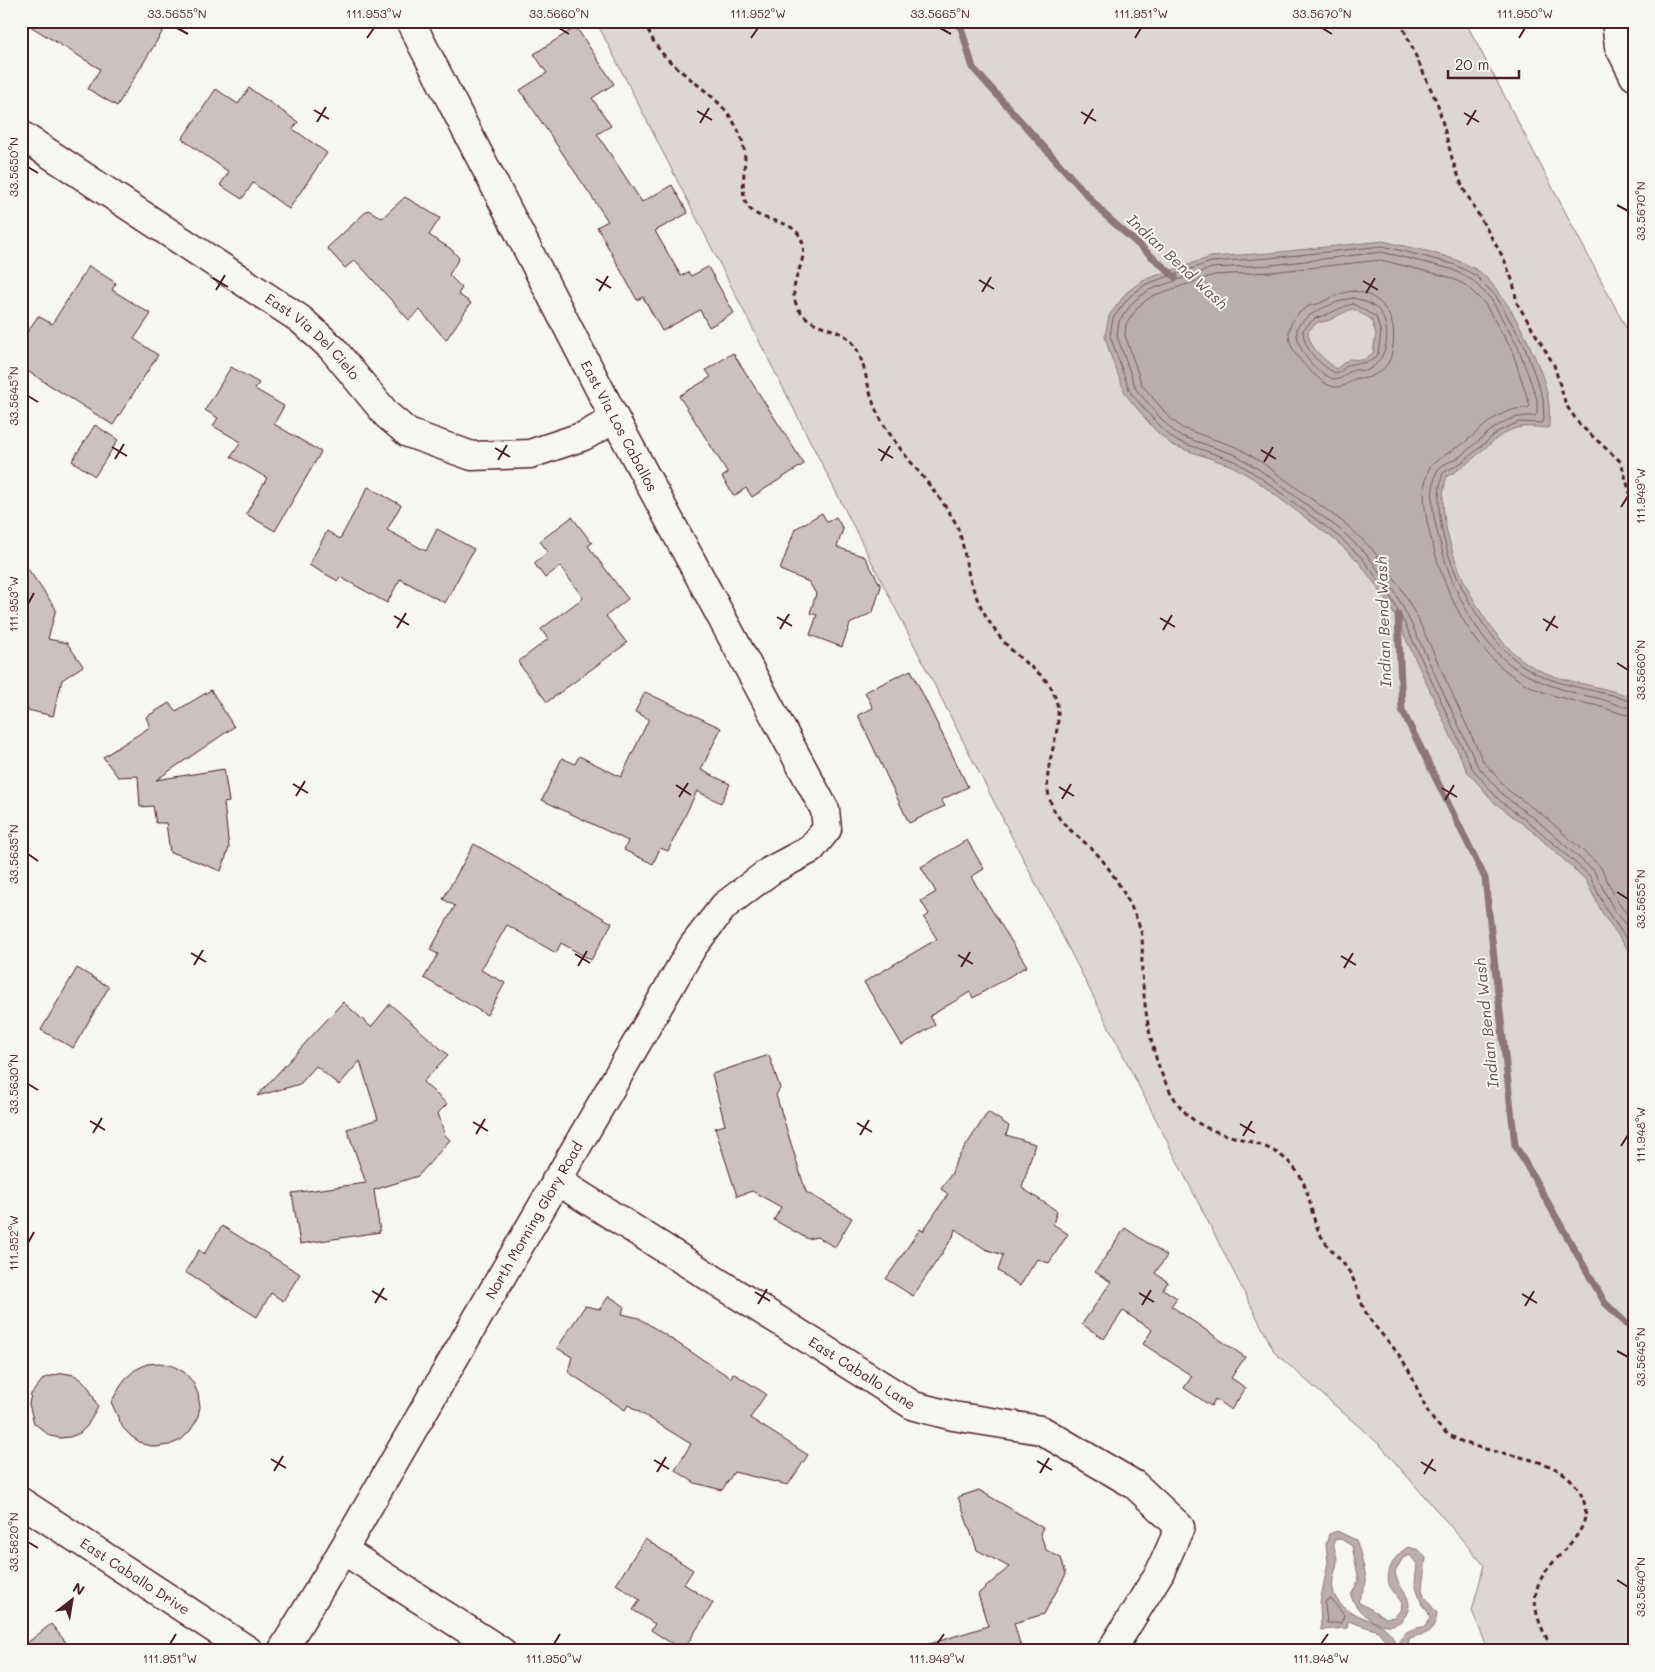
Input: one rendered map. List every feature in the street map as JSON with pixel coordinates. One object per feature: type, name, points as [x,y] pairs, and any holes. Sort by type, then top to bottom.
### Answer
[{"type":"street","name":"East Via Los Caballos","points":[[410,21],[615,419],[825,810],[827,829]]},
{"type":"street","points":[[1616,21],[1619,46],[1634,76]]},
{"type":"street","name":"East Via Del Cielo","points":[[21,135],[300,319],[332,348],[387,415],[408,433],[472,456],[530,454],[584,436],[615,419]]},
{"type":"street","name":"North Morning Glory Road","points":[[282,1651],[343,1550],[693,946],[724,906],[770,871],[811,849],[827,829]]},
{"type":"street","name":"East Caballo Lane","points":[[556,1180],[914,1406],[953,1416],[1041,1430],[1135,1485],[1180,1528],[1160,1572],[1111,1651]]},
{"type":"street","name":"East Caballo Drive","points":[[21,1502],[249,1651]]},
{"type":"street","points":[[343,1550],[500,1651]]},
{"type":"path","points":[[646,21],[651,40],[661,52],[714,98],[737,127],[744,150],[744,195],[746,204],[751,210],[791,227],[802,240],[804,249],[793,294],[796,306],[806,318],[824,328],[839,332],[848,337],[854,344],[860,355],[876,409],[885,426],[927,479],[960,532],[969,576],[979,603],[990,624],[1015,653],[1041,675],[1052,688],[1058,704],[1058,717],[1048,763],[1049,798],[1060,822],[1104,861],[1116,879],[1141,933],[1142,972],[1146,1010],[1158,1061],[1179,1105],[1188,1116],[1211,1130],[1265,1145],[1284,1158],[1299,1174],[1317,1229],[1349,1271],[1365,1311],[1405,1364],[1431,1418],[1448,1435],[1472,1446],[1543,1464],[1569,1478],[1576,1486],[1584,1508],[1581,1529],[1576,1539],[1547,1569],[1535,1594],[1540,1622],[1554,1651]]},
{"type":"path","points":[[1400,21],[1438,105],[1453,162],[1464,188],[1504,259],[1513,282],[1517,303],[1543,343],[1554,365],[1566,405],[1580,425],[1621,462],[1634,507]]},
{"type":"shaded area","points":[[596,21],[1465,21],[1634,343],[1634,1651],[1489,1651],[1472,1611],[1484,1565],[1380,1445],[1275,1353]]},
{"type":"water","points":[[1383,241],[1443,255],[1466,264],[1488,279],[1521,328],[1545,384],[1549,406],[1549,428],[1522,427],[1513,429],[1503,434],[1466,464],[1447,476],[1443,495],[1445,519],[1458,566],[1469,590],[1496,634],[1512,651],[1540,671],[1634,698],[1634,958],[1603,914],[1585,879],[1532,831],[1495,803],[1467,771],[1386,599],[1358,561],[1335,540],[1254,479],[1232,466],[1172,445],[1155,430],[1126,395],[1105,336],[1109,316],[1126,293],[1143,280],[1211,257]],"holes":[[[1353,309],[1371,319],[1376,334],[1373,353],[1363,360],[1349,359],[1336,369],[1318,353],[1311,343],[1308,331],[1318,322],[1327,321]]]},
{"type":"water","points":[[1337,1531],[1356,1540],[1366,1581],[1358,1602],[1386,1618],[1395,1617],[1401,1609],[1402,1603],[1389,1585],[1389,1572],[1394,1560],[1408,1547],[1419,1550],[1426,1558],[1422,1588],[1424,1597],[1437,1613],[1436,1620],[1429,1632],[1410,1638],[1405,1651],[1398,1651],[1400,1639],[1403,1635],[1410,1630],[1426,1626],[1430,1619],[1428,1612],[1422,1605],[1415,1583],[1417,1564],[1410,1555],[1403,1558],[1395,1571],[1398,1582],[1408,1600],[1408,1610],[1403,1619],[1395,1624],[1386,1625],[1368,1618],[1354,1603],[1351,1595],[1359,1580],[1352,1546],[1341,1539],[1334,1540],[1337,1563],[1332,1583],[1339,1603],[1348,1610],[1380,1625],[1388,1631],[1394,1639],[1395,1651],[1386,1651],[1388,1644],[1378,1631],[1348,1621],[1347,1628],[1321,1630],[1320,1603],[1328,1562],[1326,1545],[1329,1534]]},
{"type":"building","points":[[22,21],[169,21],[117,106],[88,89],[100,69]]},
{"type":"building","points":[[576,27],[614,84],[592,98],[611,126],[597,134],[642,202],[672,185],[688,213],[655,231],[681,276],[688,272],[691,276],[708,267],[734,313],[709,327],[700,310],[662,331],[643,297],[637,300],[597,227],[608,221],[520,90],[547,73],[534,54]]},
{"type":"building","points":[[249,88],[298,122],[293,129],[327,153],[289,209],[253,183],[242,199],[220,185],[229,172],[182,139],[216,89],[238,104]]},
{"type":"building","points":[[405,197],[440,218],[429,235],[451,249],[459,258],[449,275],[462,288],[458,294],[471,303],[446,340],[420,310],[409,320],[355,260],[345,268],[327,248],[368,210],[382,218]]},
{"type":"building","points":[[89,266],[116,283],[112,290],[151,314],[134,339],[158,355],[113,425],[21,367],[21,342],[38,316],[52,324]]},
{"type":"building","points":[[733,353],[804,464],[752,497],[746,488],[734,496],[722,477],[728,473],[679,396],[711,377],[706,370]]},
{"type":"building","points":[[231,367],[259,383],[255,389],[284,406],[274,424],[321,452],[275,531],[246,514],[267,478],[231,457],[241,442],[213,426],[218,418],[205,410]]},
{"type":"building","points":[[95,425],[118,440],[95,476],[72,461]]},
{"type":"building","points":[[368,487],[401,505],[387,530],[426,551],[437,529],[474,549],[445,603],[400,579],[387,603],[340,577],[338,581],[309,565],[327,531],[340,539]]},
{"type":"building","points":[[822,513],[827,522],[836,517],[843,529],[837,547],[865,557],[881,586],[873,612],[850,624],[842,647],[810,635],[817,615],[810,613],[816,594],[809,582],[780,570],[795,529]]},
{"type":"building","points":[[572,517],[592,543],[588,546],[628,599],[606,616],[627,643],[547,702],[518,662],[548,639],[541,629],[583,598],[560,566],[545,578],[534,563],[548,552],[540,541]]},
{"type":"building","points":[[21,559],[56,609],[48,639],[67,643],[83,666],[62,680],[53,716],[28,710],[21,700]]},
{"type":"building","points":[[911,670],[968,787],[941,800],[945,806],[909,823],[858,715],[873,708],[865,692]]},
{"type":"building","points":[[211,690],[234,727],[156,780],[224,769],[229,802],[224,803],[229,848],[221,871],[170,853],[166,823],[156,823],[153,806],[140,807],[138,776],[118,777],[103,757],[150,727],[146,717],[169,703],[176,711]]},
{"type":"building","points":[[645,692],[721,728],[701,770],[730,784],[721,803],[697,791],[668,851],[660,848],[653,864],[624,850],[628,841],[542,800],[562,758],[575,764],[579,756],[621,777],[649,719],[635,712]]},
{"type":"building","points":[[967,840],[984,869],[971,877],[1027,966],[973,998],[970,992],[930,1016],[935,1025],[902,1045],[864,982],[937,939],[924,918],[929,914],[921,901],[936,892],[921,867]]},
{"type":"building","points":[[474,844],[612,923],[591,960],[561,943],[556,953],[507,925],[481,970],[505,983],[487,1015],[424,978],[438,954],[430,950],[455,906],[443,899]]},
{"type":"building","points":[[77,968],[109,987],[73,1048],[41,1030]]},
{"type":"building","points":[[343,1002],[371,1027],[390,1004],[448,1055],[423,1082],[447,1104],[438,1113],[445,1135],[450,1140],[418,1176],[374,1190],[380,1232],[300,1244],[292,1193],[366,1183],[347,1129],[378,1119],[360,1061],[339,1085],[316,1066],[300,1084],[257,1096]]},
{"type":"building","points":[[769,1055],[780,1088],[776,1095],[806,1192],[852,1218],[835,1247],[817,1237],[808,1239],[774,1220],[781,1207],[752,1191],[737,1196],[715,1128],[725,1125],[712,1074]]},
{"type":"building","points":[[988,1112],[1009,1126],[1006,1135],[1035,1144],[1022,1188],[1057,1211],[1053,1224],[1068,1234],[1049,1263],[1037,1259],[1020,1286],[998,1271],[1003,1255],[985,1249],[955,1229],[953,1237],[913,1296],[886,1279],[920,1229],[923,1231],[948,1194],[941,1189],[952,1173],[956,1161]]},
{"type":"building","points":[[222,1226],[300,1274],[283,1301],[271,1293],[257,1317],[185,1272],[199,1250],[204,1254]]},
{"type":"building","points":[[1125,1228],[1167,1256],[1155,1273],[1168,1282],[1163,1289],[1177,1298],[1171,1306],[1245,1357],[1231,1378],[1246,1388],[1231,1410],[1215,1399],[1211,1406],[1184,1388],[1192,1376],[1143,1344],[1152,1330],[1123,1311],[1104,1339],[1082,1324],[1111,1282],[1095,1272]]},
{"type":"building","points":[[609,1296],[624,1306],[622,1314],[639,1318],[731,1378],[733,1373],[766,1394],[750,1418],[808,1455],[788,1485],[734,1472],[722,1490],[695,1483],[675,1470],[691,1444],[628,1405],[625,1410],[568,1372],[572,1357],[557,1348],[585,1306],[600,1309]]},
{"type":"building","points":[[160,1363],[173,1366],[184,1372],[193,1382],[198,1394],[200,1407],[197,1420],[181,1440],[169,1445],[156,1447],[143,1444],[123,1428],[111,1402],[125,1379],[135,1370],[147,1364]]},
{"type":"building","points":[[63,1373],[74,1375],[82,1380],[89,1388],[98,1407],[87,1426],[80,1433],[60,1438],[50,1436],[34,1423],[29,1404],[31,1394],[44,1378]]},
{"type":"building","points":[[979,1490],[1043,1528],[1040,1533],[1046,1550],[1061,1558],[1066,1574],[1044,1614],[1014,1623],[1022,1651],[924,1651],[923,1646],[988,1626],[978,1594],[1009,1567],[977,1550],[958,1497]]},
{"type":"building","points":[[645,1539],[693,1570],[684,1584],[713,1603],[683,1651],[651,1630],[655,1624],[633,1610],[640,1600],[616,1584]]},
{"type":"building","points":[[51,1624],[73,1651],[21,1651],[21,1648]]},
{"type":"waterway","name":"Indian Bend Wash","points":[[959,21],[973,68],[1105,215],[1175,277]]},
{"type":"waterway","name":"Indian Bend Wash","points":[[1398,615],[1402,710],[1485,878],[1515,1145],[1605,1303],[1634,1331]]}]
